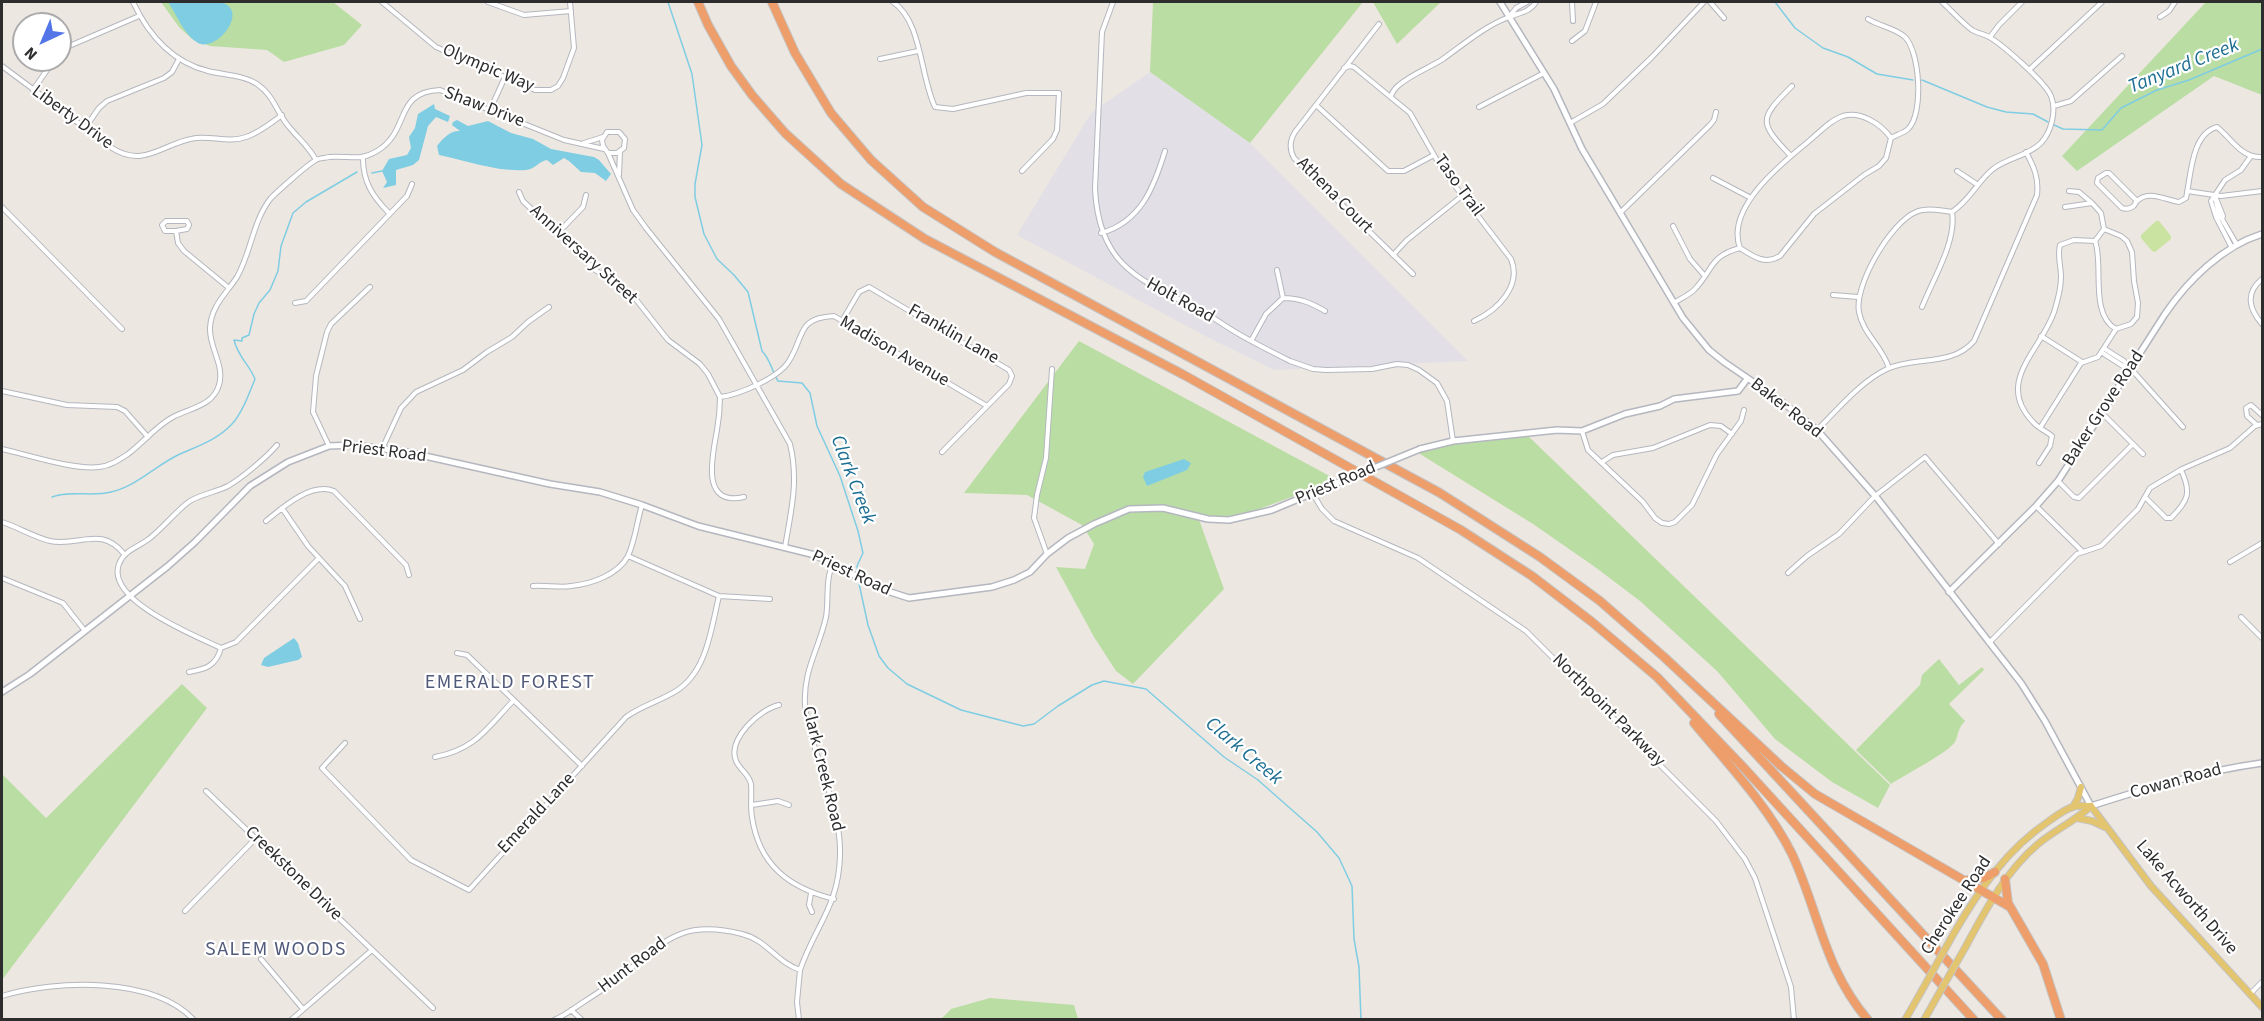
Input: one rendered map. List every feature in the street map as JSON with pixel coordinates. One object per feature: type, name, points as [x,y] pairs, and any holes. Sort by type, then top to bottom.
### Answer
[{"type":"highway","points":[[698,2],[731,66],[752,95],[785,133],[841,184],[925,239],[1184,375],[1461,530],[1514,564],[1565,601],[1657,677],[1974,1020]]},
{"type":"highway","points":[[772,2],[795,53],[831,113],[872,160],[923,207],[995,252],[1440,493],[1540,557],[1631,627],[1781,766],[1815,794],[2010,907]]},
{"type":"highway","points":[[1664,657],[1718,712],[2002,1020]]},
{"type":"highway","points":[[1657,677],[1739,777],[1780,834],[1799,871],[1831,963],[1849,996],[1868,1020]]},
{"type":"highway","points":[[1966,880],[1984,878],[1995,872]]},
{"type":"highway","points":[[2005,879],[2005,893],[2010,907],[2030,937],[2043,964],[2061,1020]]},
{"type":"main road","points":[[2073,807],[2081,787]]},
{"type":"main road","name":"Cherokee Road","points":[[1905,1020],[1954,933],[1995,872],[2029,836],[2052,819],[2073,807],[2091,806]]},
{"type":"main road","name":"Cherokee Road","points":[[1923,1020],[2005,879],[2037,845],[2091,806]]},
{"type":"main road","name":"Lake Acworth Drive","points":[[2091,806],[2151,886],[2262,1007]]},
{"type":"main road","points":[[2077,818],[2092,821],[2107,828]]},
{"type":"street","points":[[133,2],[139,16],[158,41],[179,59],[206,71],[251,81],[269,95],[291,129],[306,144],[316,160]]},
{"type":"street","name":"Olympic Way","points":[[382,2],[436,47],[540,91],[551,90],[558,86],[574,48],[570,2]]},
{"type":"street","points":[[488,2],[524,15],[571,11]]},
{"type":"street","points":[[893,2],[899,5],[911,22],[928,93],[935,107],[953,109],[1026,93],[1059,93],[1057,130],[1053,139],[1022,171]]},
{"type":"street","name":"Holt Road","points":[[1113,2],[1102,32],[1095,189],[1096,214],[1101,233],[1126,267],[1139,277],[1290,361],[1313,369],[1343,371],[1397,364],[1408,365],[1419,370],[1437,383],[1447,401],[1452,441]]},
{"type":"street","name":"Baker Road","points":[[1500,2],[1544,73],[1581,147],[1674,303],[1709,350],[1781,401],[1817,430],[1875,496],[2020,683],[2045,722],[2091,806]]},
{"type":"street","points":[[1509,17],[1516,8],[1527,2]]},
{"type":"street","points":[[1391,96],[1401,83],[1441,60],[1476,35],[1533,7],[1536,2]]},
{"type":"street","points":[[1572,2],[1573,21]]},
{"type":"street","points":[[1572,41],[1585,31],[1596,2]]},
{"type":"street","points":[[1570,123],[1603,104],[1704,2]]},
{"type":"street","points":[[1710,2],[1724,18]]},
{"type":"street","points":[[1889,368],[1881,348],[1862,325],[1858,309],[1858,297],[1885,241],[1905,217],[1919,210],[1952,212],[1972,195],[1993,169],[2039,145],[2047,135],[2053,119],[2054,106],[2051,95],[2029,70],[1990,37],[1973,31],[1942,2]]},
{"type":"street","points":[[1990,37],[2020,2]]},
{"type":"street","points":[[2029,70],[2102,2]]},
{"type":"street","points":[[2160,17],[2175,2]]},
{"type":"street","points":[[72,45],[139,16]]},
{"type":"street","points":[[1868,19],[1905,37],[1915,61],[1918,109],[1907,130],[1891,138]]},
{"type":"street","name":"Athena Court","points":[[1379,24],[1293,135],[1292,154],[1413,274]]},
{"type":"street","points":[[880,59],[918,51]]},
{"type":"street","points":[[2054,106],[2071,101],[2122,56]]},
{"type":"street","points":[[85,128],[103,104],[164,78],[172,72],[179,59]]},
{"type":"street","name":"Liberty Drive","points":[[2,66],[117,152],[132,157],[142,156],[189,140],[206,138],[231,140],[248,137],[282,115]]},
{"type":"street","name":"Taso Trail","points":[[1344,68],[1354,67],[1412,116],[1434,155],[1508,254],[1515,270],[1514,282],[1510,291],[1474,321]]},
{"type":"street","points":[[33,90],[46,72]]},
{"type":"street","points":[[1479,107],[1544,73]]},
{"type":"street","points":[[490,110],[505,77]]},
{"type":"street","points":[[1791,156],[1771,135],[1766,125],[1772,106],[1792,86]]},
{"type":"street","name":"Shaw Drive","points":[[363,159],[391,142],[407,105],[414,96],[425,90],[440,90],[564,140],[606,151]]},
{"type":"street","points":[[1317,105],[1388,171],[1404,171],[1434,155]]},
{"type":"street","points":[[1620,214],[1710,125],[1716,112]]},
{"type":"street","points":[[1844,116],[1875,122],[1884,128],[1891,138],[1886,158],[1879,166],[1814,214],[1780,256],[1772,261],[1766,261],[1740,248],[1737,239],[1738,230],[1750,198],[1770,174],[1833,121],[1844,116]]},
{"type":"street","points":[[2136,202],[2109,173],[2097,180],[2097,183],[2122,208],[2131,208],[2136,202],[2140,197],[2149,195],[2179,201],[2186,198],[2198,142],[2217,127],[2240,150],[2251,156],[2262,157]]},
{"type":"street","points":[[584,144],[603,137],[610,131],[622,133],[625,145],[620,152],[619,176]]},
{"type":"street","points":[[603,137],[602,143],[628,200],[639,218],[719,318],[790,444],[795,465],[796,486],[785,548]]},
{"type":"street","points":[[606,151],[614,154],[620,152]]},
{"type":"street","points":[[1101,233],[1116,229],[1148,197],[1165,151]]},
{"type":"street","points":[[1817,430],[1872,377],[1889,368],[1958,354],[1974,341],[2037,195],[2038,182],[2034,167],[2026,153]]},
{"type":"street","points":[[2235,247],[2212,207],[2211,201],[2225,180],[2238,172],[2251,156]]},
{"type":"street","points":[[2,449],[84,468],[101,468],[116,462],[167,420],[214,397],[221,377],[211,339],[210,325],[214,309],[238,276],[265,206],[316,160],[330,157],[363,159],[369,189],[389,213]]},
{"type":"street","points":[[1957,171],[1978,185]]},
{"type":"street","points":[[1713,178],[1750,198]]},
{"type":"street","points":[[295,303],[306,301],[406,196],[412,184]]},
{"type":"street","points":[[2070,191],[2079,192],[2101,213],[2104,230],[2095,241],[2101,301],[2107,321],[2116,329]]},
{"type":"street","points":[[2187,191],[2215,196],[2262,192]]},
{"type":"street","name":"Anniversary Street","points":[[519,192],[523,201],[594,269],[634,297],[668,340],[700,364],[720,397]]},
{"type":"street","points":[[557,234],[583,207],[586,195]]},
{"type":"street","points":[[1393,255],[1407,240],[1463,195]]},
{"type":"street","points":[[2215,196],[2218,215],[2235,247]]},
{"type":"street","points":[[2065,207],[2092,203]]},
{"type":"street","points":[[2,207],[122,329]]},
{"type":"street","points":[[1922,307],[1954,227],[1952,212]]},
{"type":"street","points":[[166,221],[187,221],[189,225],[187,229],[176,231],[165,231],[162,225],[166,221]]},
{"type":"street","points":[[1673,226],[1690,259],[1704,275]]},
{"type":"street","points":[[2041,336],[2082,362],[2093,360],[2103,350],[2116,329],[2131,324],[2137,316],[2138,303],[2133,271],[2133,252],[2121,236],[2104,230]]},
{"type":"street","points":[[176,231],[178,243],[184,251],[229,288]]},
{"type":"street","name":"Baker Grove Road","points":[[1949,592],[2036,506],[2058,481],[2174,301],[2199,275],[2235,247],[2262,234]]},
{"type":"street","points":[[2039,463],[2052,436],[2040,428],[2022,408],[2018,387],[2025,364],[2054,312],[2061,280],[2060,245],[2074,240],[2095,241]]},
{"type":"street","points":[[1674,303],[1694,290],[1719,256],[1740,248]]},
{"type":"street","points":[[1276,270],[1283,298]]},
{"type":"street","points":[[2262,279],[2254,288],[2250,300],[2253,312],[2262,324]]},
{"type":"street","points":[[329,446],[314,412],[316,376],[327,332],[331,324],[370,287]]},
{"type":"street","name":"Franklin Lane","points":[[842,321],[859,292],[869,287],[1006,367],[1011,373],[1009,384],[942,452]]},
{"type":"street","points":[[1833,295],[1858,297]]},
{"type":"street","points":[[1251,341],[1266,314],[1283,298],[1296,298],[1325,311]]},
{"type":"street","points":[[382,449],[401,408],[416,392],[464,370],[487,352],[512,337],[549,307]]},
{"type":"street","name":"Madison Avenue","points":[[756,384],[789,361],[805,327],[811,320],[834,316],[987,406]]},
{"type":"street","points":[[2103,350],[2124,361],[2129,370],[2183,427]]},
{"type":"street","points":[[2040,428],[2082,362]]},
{"type":"street","points":[[1047,554],[1035,518],[1037,495],[1046,458],[1052,369]]},
{"type":"street","name":"Priest Road","points":[[2,692],[30,675],[183,553],[250,486],[288,462],[329,446],[353,445],[407,452],[550,484],[600,492],[698,526],[815,555],[890,593],[909,598],[920,598],[1001,585],[1030,572],[1047,554],[1077,533],[1129,509],[1163,508],[1208,519],[1229,520],[1272,510],[1420,449],[1452,441],[1557,430],[1582,431],[1613,418],[1652,408],[1674,399],[1738,391],[1748,379]]},
{"type":"street","points":[[744,497],[731,498],[716,488],[711,480],[710,466],[720,411],[720,397],[736,395],[756,384]]},
{"type":"street","points":[[2,391],[67,405],[117,407],[125,411],[148,437]]},
{"type":"street","points":[[1989,643],[2077,554],[2101,546],[2138,509],[2150,489],[2181,470],[2230,448],[2260,425],[2247,417],[2245,410],[2251,405],[2262,415]]},
{"type":"street","points":[[1582,431],[1588,450],[1643,502],[1655,518],[1662,523],[1669,524],[1675,522],[1692,505],[1717,454],[1741,421],[1744,410]]},
{"type":"street","points":[[2102,412],[2143,454]]},
{"type":"street","points":[[1602,462],[1613,455],[1653,448],[1710,425],[1721,426],[1732,434]]},
{"type":"street","points":[[2058,481],[2074,497],[2079,498],[2133,444]]},
{"type":"street","points":[[277,445],[268,456],[230,485],[189,501],[148,540],[124,554],[119,564],[118,581],[151,613],[221,648],[236,642],[319,558]]},
{"type":"street","points":[[1788,573],[1807,556],[1839,534],[1875,496],[1925,457],[1999,543]]},
{"type":"street","points":[[2146,498],[2166,518],[2171,518],[2186,499],[2187,486],[2181,470]]},
{"type":"street","points":[[266,521],[303,495],[319,489],[334,491],[406,565],[409,574]]},
{"type":"street","name":"Northpoint Parkway","points":[[1314,494],[1322,509],[1334,520],[1418,558],[1526,631],[1716,821],[1745,859],[1755,878],[1791,987],[1794,1020]]},
{"type":"street","points":[[533,586],[568,587],[606,576],[628,556],[642,505]]},
{"type":"street","points":[[2036,506],[2083,552]]},
{"type":"street","points":[[282,508],[308,546],[345,586],[360,619]]},
{"type":"street","points":[[2,522],[46,540],[58,542],[104,538],[124,554]]},
{"type":"street","points":[[2229,562],[2262,543]]},
{"type":"street","points":[[628,556],[719,596],[770,599]]},
{"type":"street","name":"Clark Creek Road","points":[[800,970],[834,899],[840,857],[834,803],[807,722],[805,702],[809,665],[826,615],[829,575],[833,564]]},
{"type":"street","points":[[2,578],[63,603],[85,631]]},
{"type":"street","name":"Emerald Lane","points":[[345,743],[322,768],[411,860],[469,890],[626,717],[650,702],[674,692],[692,677],[705,651],[719,596]]},
{"type":"street","points":[[2241,617],[2262,638]]},
{"type":"street","points":[[189,672],[208,668],[217,660],[221,648]]},
{"type":"street","points":[[457,653],[467,655],[582,766]]},
{"type":"street","points":[[435,756],[453,753],[474,742],[514,700]]},
{"type":"street","points":[[779,705],[768,707],[736,741],[734,749],[735,759],[750,780],[752,816],[759,844],[767,860],[794,884],[811,893],[834,899]]},
{"type":"street","name":"Cowan Road","points":[[2091,806],[2178,780],[2232,767],[2262,763]]},
{"type":"street","name":"Creekstone Drive","points":[[206,791],[433,1008]]},
{"type":"street","points":[[752,806],[778,801],[789,805]]},
{"type":"street","points":[[185,911],[256,838]]},
{"type":"street","points":[[811,893],[809,905],[812,912]]},
{"type":"street","name":"Hunt Road","points":[[554,1020],[616,980],[676,934],[690,930],[703,928],[744,934],[772,950],[784,964],[800,970]]},
{"type":"street","points":[[291,1020],[372,950]]},
{"type":"street","points":[[261,959],[303,1009]]},
{"type":"street","points":[[799,1020],[796,1002],[800,970]]},
{"type":"street","points":[[2250,994],[2262,982]]},
{"type":"street","points":[[2,996],[44,988],[86,985],[122,986],[153,995],[187,1012],[194,1020]]},
{"type":"street","points":[[571,1010],[582,1020]]},
{"type":"shaded area","points":[[1150,72],[1250,143],[1468,361],[1274,370],[1207,337],[1017,235],[1091,113]]},
{"type":"green space","points":[[161,2],[333,2],[362,25],[344,45],[284,62],[267,50],[210,46],[192,39],[179,27]]},
{"type":"green space","points":[[1153,2],[1363,2],[1250,143],[1150,72]]},
{"type":"green space","points":[[1373,2],[1441,2],[1397,44]]},
{"type":"green space","points":[[2206,2],[2262,2],[2262,95],[2214,76],[2077,171],[2062,156]]},
{"type":"green space","points":[[2156,221],[2159,221],[2171,239],[2155,252],[2141,238],[2141,235]]},
{"type":"green space","points":[[1079,341],[1337,480],[1243,515],[1219,517],[1197,514],[1224,589],[1133,684],[1116,671],[1094,637],[1056,567],[1085,569],[1094,544],[1082,525],[1027,495],[964,493]]},
{"type":"green space","points":[[1524,432],[1890,785],[1878,808],[1832,782],[1775,739],[1717,671],[1640,601],[1533,524],[1412,449]]},
{"type":"green space","points":[[1939,659],[1959,685],[1982,667],[1984,670],[1949,704],[1965,721],[1951,746],[1891,784],[1856,750],[1920,685],[1922,675]]},
{"type":"green space","points":[[182,684],[207,708],[2,980],[2,774],[46,818]]},
{"type":"green space","points":[[990,998],[1074,1005],[1078,1019],[941,1019],[951,1009]]},
{"type":"water","points":[[168,2],[220,2],[229,6],[232,21],[228,29],[214,42],[198,43],[185,30]]},
{"type":"water","points":[[434,104],[435,109],[450,116],[448,122],[436,117],[428,126],[419,160],[413,165],[396,170],[396,185],[383,188],[387,182],[382,171],[389,159],[407,155],[411,148],[409,137],[415,128],[418,114]]},
{"type":"water","points":[[457,120],[468,126],[488,121],[511,133],[533,139],[551,149],[594,157],[611,174],[606,181],[595,173],[581,172],[564,158],[553,165],[547,160],[529,170],[515,170],[493,168],[439,155],[437,146],[439,143],[450,133],[460,131],[452,125]]},
{"type":"water","points":[[1184,459],[1191,463],[1187,470],[1147,486],[1143,477],[1145,472]]},
{"type":"water","points":[[294,638],[302,657],[268,667],[261,665],[264,658]]},
{"type":"waterway","name":"Clark Creek","points":[[668,2],[692,74],[702,145],[695,197],[704,234],[717,259],[748,292],[762,351],[778,381],[802,383],[810,393],[817,426],[840,476],[858,531],[863,553],[857,566],[858,574]]},
{"type":"waterway","name":"Tanyard Creek","points":[[1775,2],[1795,28],[1823,48],[1848,57],[1877,74],[1913,80]]},
{"type":"waterway","name":"Tanyard Creek","points":[[2054,125],[2063,129],[2102,130],[2121,108],[2157,90],[2189,80],[2262,49]]},
{"type":"waterway","name":"Tanyard Creek","points":[[1922,80],[1987,107],[2006,112],[2033,114],[2048,122]]},
{"type":"waterway","points":[[372,173],[382,171]]},
{"type":"waterway","points":[[52,497],[66,494],[104,493],[120,489],[180,454],[214,438],[236,420],[255,379],[234,340],[242,341],[242,338],[249,335],[259,303],[270,290],[278,271],[281,246],[293,213],[306,202],[357,172]]},
{"type":"waterway","name":"Clark Creek","points":[[858,579],[868,625],[879,656],[888,668],[907,684],[961,710],[1023,726],[1034,724],[1092,685],[1104,681],[1146,689],[1224,757],[1258,780],[1317,832],[1339,858],[1352,886],[1361,1020]]},
{"type":"district","name":"EMERALD FOREST","points":[[510,684]]},
{"type":"district","name":"SALEM WOODS","points":[[276,951]]}]
